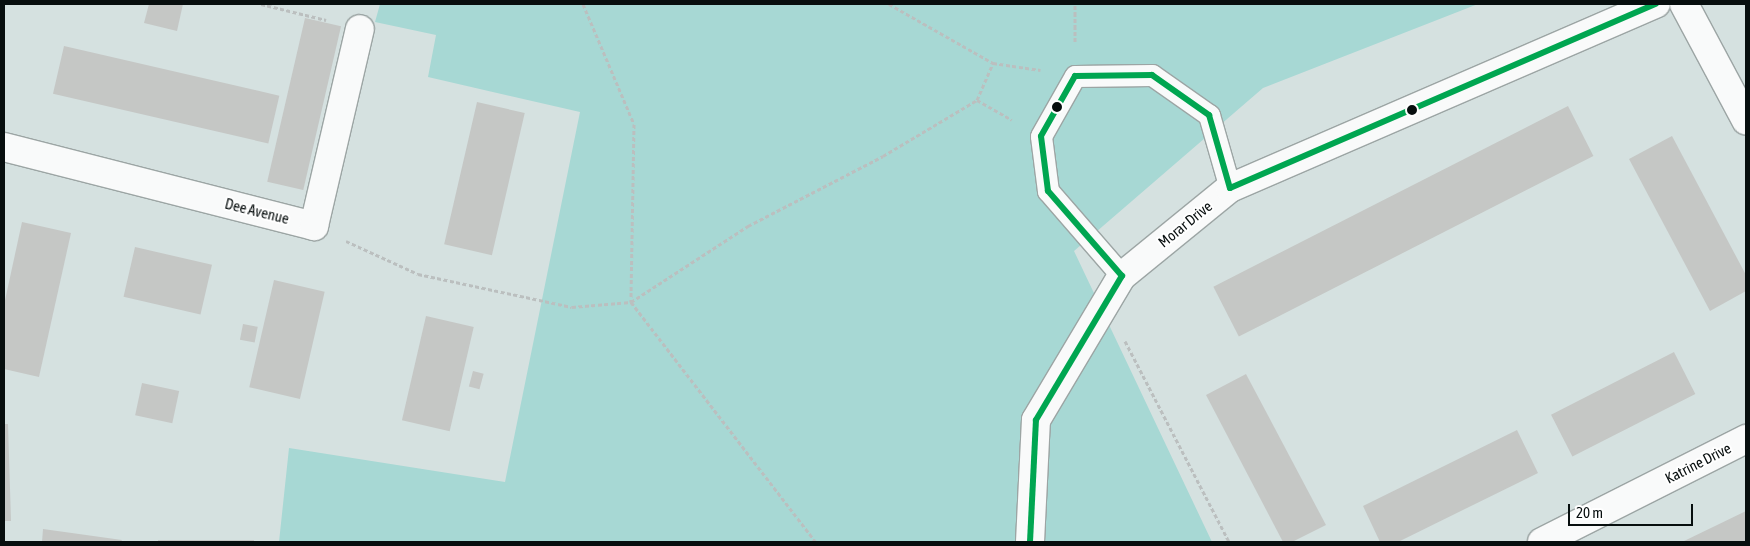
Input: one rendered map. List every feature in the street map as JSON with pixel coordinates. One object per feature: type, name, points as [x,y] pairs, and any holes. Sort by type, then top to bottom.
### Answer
[{"type":"street","name":"Morar Drive","points":[[1030,542],[1036,420],[1122,276],[1230,188],[1656,4]]},
{"type":"street","points":[[1684,4],[1746,120]]},
{"type":"street","points":[[314,226],[360,29]]},
{"type":"street","name":"Dee Avenue","points":[[4,147],[314,226]]},
{"type":"street","name":"Katrine Drive","points":[[1542,542],[1746,439]]},
{"type":"lane","points":[[1122,276],[1048,191],[1040,136],[1075,76],[1152,75],[1208,115],[1230,188]]},
{"type":"path","points":[[261,4],[360,29]]},
{"type":"path","points":[[583,4],[634,124],[632,302],[816,542]]},
{"type":"path","points":[[890,4],[993,63],[1075,76],[1075,4]]},
{"type":"path","points":[[314,226],[418,274],[572,307],[632,302],[748,226],[883,156],[977,100],[993,63]]},
{"type":"path","points":[[977,100],[1040,136]]},
{"type":"path","points":[[1105,303],[1229,542]]},
{"type":"shaded area","points":[[380,4],[1478,4],[1263,88],[1074,251],[1212,542],[279,542],[289,448],[505,482],[580,112],[428,77],[436,35],[375,22]]},
{"type":"building","points":[[149,4],[183,4],[177,31],[144,23]]},
{"type":"building","points":[[305,18],[341,26],[303,190],[267,182]]},
{"type":"building","points":[[64,46],[279,96],[268,143],[53,94]]},
{"type":"building","points":[[477,102],[525,113],[492,255],[444,244]]},
{"type":"building","points":[[1568,106],[1593,156],[1239,337],[1213,287]]},
{"type":"building","points":[[1672,136],[1746,275],[1746,291],[1710,311],[1629,159]]},
{"type":"building","points":[[22,222],[71,233],[39,377],[4,369],[4,305]]},
{"type":"building","points":[[135,247],[212,265],[201,314],[124,297]]},
{"type":"building","points":[[274,280],[325,292],[300,399],[249,387]]},
{"type":"building","points":[[426,316],[474,327],[450,431],[402,420]]},
{"type":"building","points":[[243,324],[258,327],[255,343],[240,340]]},
{"type":"building","points":[[1674,352],[1695,394],[1572,457],[1551,415]]},
{"type":"building","points":[[473,371],[484,374],[479,389],[469,386]]},
{"type":"building","points":[[1246,374],[1326,525],[1292,542],[1283,542],[1206,395]]},
{"type":"building","points":[[142,383],[179,391],[172,423],[135,415]]},
{"type":"building","points":[[4,424],[8,424],[11,521],[4,521]]},
{"type":"building","points":[[1517,430],[1538,473],[1398,542],[1380,542],[1363,506]]},
{"type":"building","points":[[1746,511],[1746,542],[1682,542]]},
{"type":"building","points":[[43,529],[122,540],[121,542],[42,542]]},
{"type":"building","points":[[158,540],[254,540],[254,542],[158,542]]},
{"type":"transit line","points":[[1230,188],[1656,4]]},
{"type":"transit line","points":[[1122,276],[1048,191],[1041,136],[1075,76],[1152,75],[1209,115],[1230,188]]},
{"type":"transit line","points":[[1030,542],[1036,420],[1122,276]]}]
